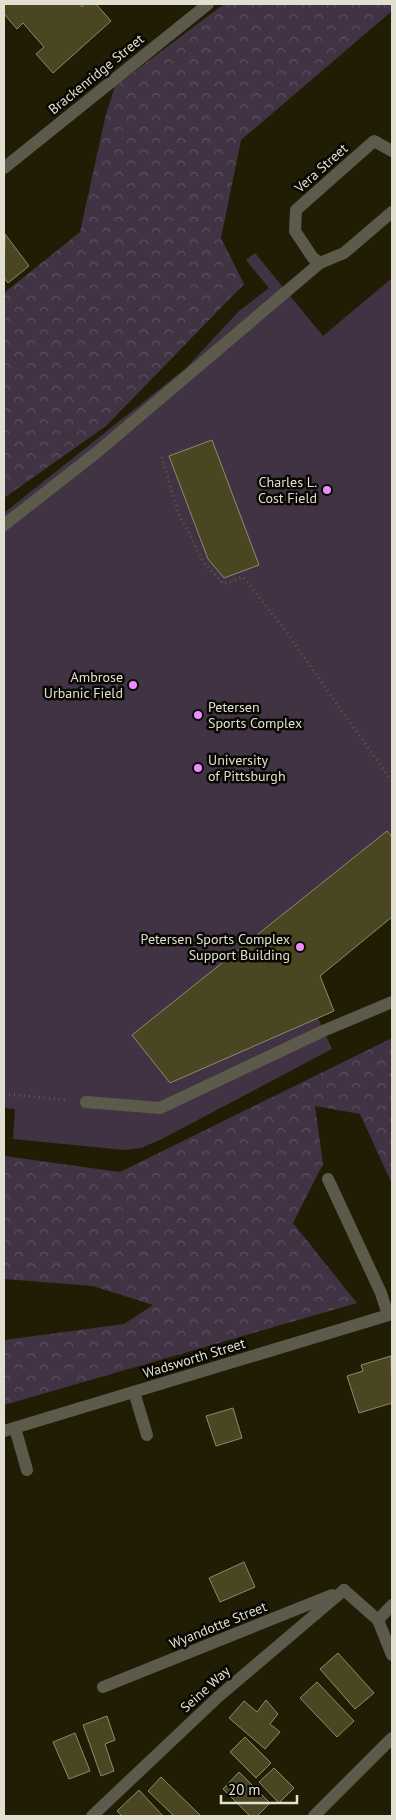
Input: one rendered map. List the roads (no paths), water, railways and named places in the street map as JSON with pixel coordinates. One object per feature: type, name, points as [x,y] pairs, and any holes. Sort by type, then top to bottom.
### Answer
[{"type":"street","name":"Brackenridge Street","points":[[4,168],[208,4]]},
{"type":"street","name":"Vera Street","points":[[320,263],[313,258],[295,231],[296,210],[374,141],[392,151]]},
{"type":"street","points":[[4,525],[96,453],[320,263],[344,253],[392,212]]},
{"type":"street","points":[[86,1102],[160,1108],[323,1031],[392,1002]]},
{"type":"street","points":[[328,1179],[390,1314]]},
{"type":"street","name":"Wadsworth Street","points":[[9,1430],[390,1314]]},
{"type":"street","points":[[134,1392],[147,1435]]},
{"type":"street","points":[[9,1430],[27,1470]]},
{"type":"street","points":[[344,1590],[378,1620],[392,1655]]},
{"type":"street","name":"Wyandotte Street","points":[[103,1688],[344,1590]]},
{"type":"street","name":"Seine Way","points":[[92,1816],[218,1697],[344,1590]]},
{"type":"street","points":[[378,1620],[392,1605]]},
{"type":"street","points":[[314,1816],[392,1738]]},
{"type":"place","name":"Charles L. Cost Field","points":[[327,490]]},
{"type":"place","name":"Ambrose Urbanic Field","points":[[133,685]]},
{"type":"place","name":"Petersen Sports Complex","points":[[198,715]]},
{"type":"place","name":"University of Pittsburgh","points":[[198,768]]},
{"type":"place","name":"Petersen Sports Complex Support Building","points":[[300,947]]}]
